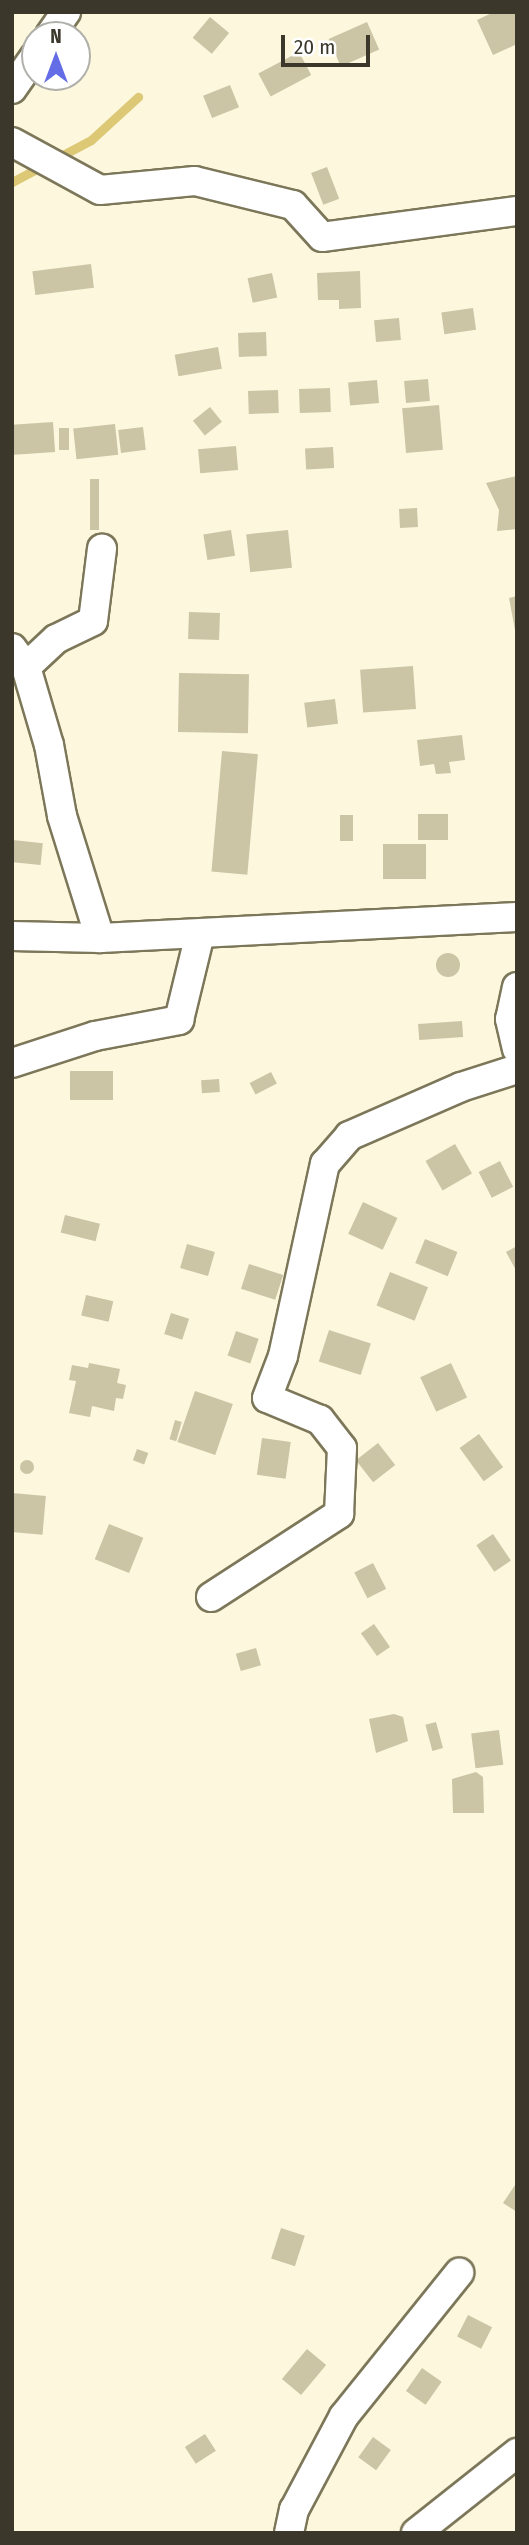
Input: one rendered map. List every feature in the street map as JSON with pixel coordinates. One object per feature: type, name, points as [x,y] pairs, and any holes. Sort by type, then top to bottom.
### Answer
[{"type":"street","points":[[13,138],[100,190],[195,181],[293,205],[322,237],[517,211]]},
{"type":"street","points":[[100,938],[62,816],[49,745],[19,657],[93,621],[103,549]]},
{"type":"street","points":[[12,936],[100,938],[517,917]]},
{"type":"street","points":[[12,1063],[94,1036],[180,1020],[200,934]]},
{"type":"street","points":[[517,987],[510,1019],[517,1049]]},
{"type":"street","points":[[211,1597],[340,1514],[342,1448],[320,1420],[267,1398],[283,1356],[325,1164],[349,1136],[461,1087],[517,1069]]},
{"type":"street","points":[[289,2533],[294,2510],[344,2416],[459,2273]]},
{"type":"street","points":[[416,2533],[517,2453]]},
{"type":"building","points":[[494,12],[517,12],[517,44],[493,55],[477,20]]},
{"type":"building","points":[[210,17],[229,33],[212,54],[193,38]]},
{"type":"building","points":[[367,22],[379,49],[341,66],[329,39]]},
{"type":"building","points":[[299,52],[311,75],[271,97],[258,74]]},
{"type":"building","points":[[230,85],[239,107],[212,118],[203,96]]},
{"type":"building","points":[[327,167],[339,199],[323,205],[311,173]]},
{"type":"building","points":[[91,264],[94,288],[35,295],[32,271]]},
{"type":"building","points":[[360,271],[361,308],[339,309],[339,300],[318,300],[317,273]]},
{"type":"building","points":[[272,273],[277,297],[253,303],[248,278]]},
{"type":"building","points":[[473,308],[476,330],[444,334],[441,312]]},
{"type":"building","points":[[399,318],[401,340],[376,342],[374,320]]},
{"type":"building","points":[[266,332],[267,356],[239,357],[238,333]]},
{"type":"building","points":[[218,347],[222,369],[178,376],[175,355]]},
{"type":"building","points":[[428,379],[430,401],[406,403],[404,381]]},
{"type":"building","points":[[377,380],[379,403],[350,405],[348,383]]},
{"type":"building","points":[[330,388],[331,412],[300,413],[299,389]]},
{"type":"building","points":[[278,390],[279,413],[249,414],[248,391]]},
{"type":"building","points":[[439,405],[443,450],[406,453],[402,408]]},
{"type":"building","points":[[210,407],[222,422],[205,436],[193,421]]},
{"type":"building","points":[[53,422],[55,452],[14,455],[12,425]]},
{"type":"building","points":[[115,424],[118,455],[76,459],[73,428]]},
{"type":"building","points":[[143,427],[146,450],[121,453],[118,430]]},
{"type":"building","points":[[59,428],[69,428],[69,450],[59,450]]},
{"type":"building","points":[[236,446],[238,470],[200,473],[198,449]]},
{"type":"building","points":[[333,447],[334,468],[306,469],[305,448]]},
{"type":"building","points":[[517,476],[517,529],[497,531],[499,510],[486,483]]},
{"type":"building","points":[[90,479],[99,479],[99,530],[90,530]]},
{"type":"building","points":[[417,508],[418,527],[400,528],[399,509]]},
{"type":"building","points":[[231,530],[235,556],[207,560],[203,534]]},
{"type":"building","points":[[288,530],[292,568],[250,572],[246,534]]},
{"type":"building","points":[[517,596],[517,630],[515,630],[509,598]]},
{"type":"building","points":[[189,612],[220,613],[219,640],[188,639]]},
{"type":"building","points":[[413,666],[416,709],[363,713],[360,670]]},
{"type":"building","points":[[179,673],[249,674],[248,733],[178,732]]},
{"type":"building","points":[[335,699],[338,724],[307,728],[304,703]]},
{"type":"building","points":[[462,735],[465,760],[449,762],[451,773],[436,774],[434,764],[420,766],[417,740]]},
{"type":"building","points":[[222,751],[258,754],[247,875],[211,872]]},
{"type":"building","points":[[418,814],[448,814],[448,840],[418,840]]},
{"type":"building","points":[[340,815],[353,815],[353,841],[340,841]]},
{"type":"building","points":[[13,840],[43,843],[41,865],[12,862]]},
{"type":"building","points":[[383,844],[426,844],[426,879],[383,879]]},
{"type":"building","points":[[448,953],[457,956],[460,965],[457,974],[448,977],[439,974],[436,965],[439,956]]},
{"type":"building","points":[[462,1021],[463,1037],[419,1040],[418,1024]]},
{"type":"building","points":[[70,1071],[113,1071],[113,1100],[70,1100]]},
{"type":"building","points":[[271,1072],[277,1084],[256,1094],[250,1083]]},
{"type":"building","points":[[219,1079],[220,1092],[202,1093],[201,1080]]},
{"type":"building","points":[[455,1144],[472,1173],[443,1190],[426,1161]]},
{"type":"building","points":[[500,1161],[513,1187],[492,1198],[479,1172]]},
{"type":"building","points":[[363,1202],[397,1218],[383,1250],[348,1234]]},
{"type":"building","points":[[65,1215],[100,1224],[96,1241],[61,1232]]},
{"type":"building","points":[[425,1239],[457,1252],[448,1276],[415,1263]]},
{"type":"building","points":[[187,1244],[215,1252],[208,1276],[180,1268]]},
{"type":"building","points":[[517,1246],[517,1272],[506,1252]]},
{"type":"building","points":[[249,1264],[283,1275],[275,1300],[241,1289]]},
{"type":"building","points":[[390,1272],[428,1287],[415,1321],[377,1305]]},
{"type":"building","points":[[86,1295],[113,1301],[109,1322],[81,1315]]},
{"type":"building","points":[[171,1313],[189,1319],[182,1340],[164,1334]]},
{"type":"building","points":[[329,1330],[371,1344],[361,1375],[319,1361]]},
{"type":"building","points":[[236,1331],[259,1339],[250,1363],[228,1356]]},
{"type":"building","points":[[89,1363],[120,1369],[117,1383],[126,1385],[123,1399],[116,1398],[114,1411],[92,1406],[90,1417],[69,1413],[76,1381],[69,1380],[72,1365],[88,1368]]},
{"type":"building","points":[[451,1363],[467,1397],[436,1412],[420,1377]]},
{"type":"building","points":[[195,1391],[233,1404],[215,1455],[177,1442]]},
{"type":"building","points":[[175,1420],[182,1422],[176,1441],[169,1439]]},
{"type":"building","points":[[479,1434],[503,1467],[484,1481],[460,1448]]},
{"type":"building","points":[[262,1438],[291,1442],[286,1479],[257,1475]]},
{"type":"building","points":[[378,1443],[395,1465],[373,1482],[356,1460]]},
{"type":"building","points":[[137,1449],[148,1453],[144,1464],[133,1460]]},
{"type":"building","points":[[24,1460],[30,1460],[34,1467],[30,1474],[24,1474],[20,1470],[20,1464]]},
{"type":"building","points":[[12,1493],[46,1496],[42,1535],[12,1532]]},
{"type":"building","points":[[109,1524],[143,1538],[129,1573],[95,1559]]},
{"type":"building","points":[[493,1534],[511,1561],[494,1572],[476,1545]]},
{"type":"building","points":[[373,1563],[386,1589],[367,1598],[354,1573]]},
{"type":"building","points":[[374,1624],[390,1647],[377,1656],[361,1633]]},
{"type":"building","points":[[256,1648],[261,1665],[241,1671],[236,1654]]},
{"type":"building","points":[[394,1714],[403,1717],[408,1741],[376,1753],[369,1719]]},
{"type":"building","points":[[436,1722],[443,1748],[432,1751],[425,1725]]},
{"type":"building","points":[[499,1730],[503,1765],[475,1768],[471,1733]]},
{"type":"building","points":[[476,1772],[483,1777],[484,1813],[453,1813],[452,1779]]},
{"type":"building","points":[[517,2182],[517,2212],[503,2203]]},
{"type":"building","points":[[281,2228],[305,2236],[295,2266],[271,2258]]},
{"type":"building","points":[[468,2315],[492,2327],[481,2349],[457,2336]]},
{"type":"building","points":[[307,2349],[326,2365],[301,2395],[282,2379]]},
{"type":"building","points":[[422,2368],[442,2382],[426,2405],[406,2391]]},
{"type":"building","points":[[205,2434],[216,2451],[196,2464],[185,2447]]},
{"type":"building","points":[[373,2437],[391,2450],[376,2470],[358,2457]]},
{"type":"waterway","points":[[12,182],[91,140],[138,97]]}]
